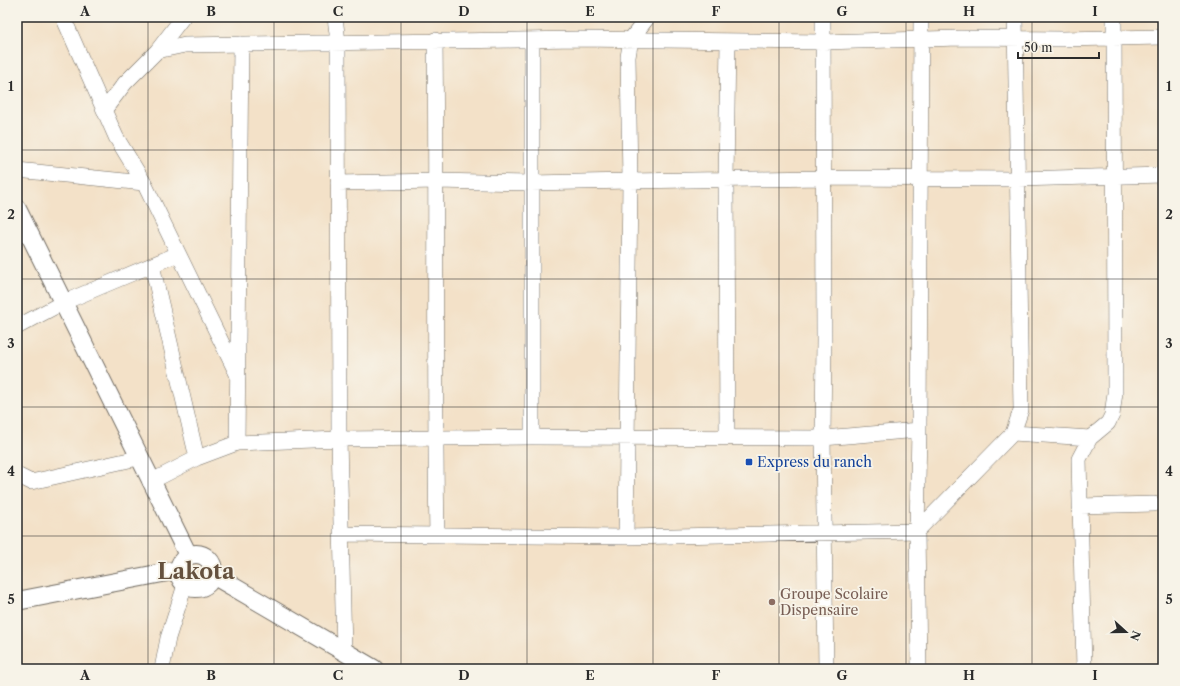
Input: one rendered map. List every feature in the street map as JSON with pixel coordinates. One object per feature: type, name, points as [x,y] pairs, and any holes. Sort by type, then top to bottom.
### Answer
[{"type":"main road","points":[[17,209],[150,482],[184,570],[194,588],[203,586],[213,575],[213,565],[207,557],[198,553],[184,570],[17,601]]},
{"type":"main road","points":[[213,575],[374,669]]},
{"type":"street","points":[[63,17],[105,108],[116,137],[144,183],[238,376]]},
{"type":"street","points":[[105,108],[125,83],[157,51],[183,17]]},
{"type":"street","points":[[335,17],[338,42],[339,439],[344,652]]},
{"type":"street","points":[[626,537],[630,181],[628,57],[631,39],[648,17]]},
{"type":"street","points":[[823,17],[823,438],[826,669]]},
{"type":"street","points":[[919,669],[917,531],[919,430],[921,17]]},
{"type":"street","points":[[342,534],[626,537],[917,531],[1013,433],[1021,410],[1022,396],[1015,17]]},
{"type":"street","points":[[1084,669],[1079,459],[1090,438],[1108,423],[1112,415],[1115,393],[1114,17]]},
{"type":"street","points":[[157,51],[185,45],[434,40],[631,39],[823,42],[921,39],[1113,38],[1163,36]]},
{"type":"street","points":[[434,40],[436,180],[436,535]]},
{"type":"street","points":[[532,40],[532,437]]},
{"type":"street","points":[[727,437],[726,180],[728,41]]},
{"type":"street","points":[[237,442],[242,44]]},
{"type":"street","points":[[17,170],[144,183]]},
{"type":"street","points":[[338,183],[436,180],[531,183],[823,178],[1018,179],[1163,175]]},
{"type":"street","points":[[17,327],[62,303],[178,254]]},
{"type":"street","points":[[152,265],[197,458]]},
{"type":"street","points":[[150,482],[197,458],[237,442],[339,439],[532,437],[823,438],[919,430]]},
{"type":"street","points":[[1013,433],[1090,438]]},
{"type":"street","points":[[17,475],[24,483],[138,458]]},
{"type":"street","points":[[1080,506],[1154,504]]},
{"type":"street","points":[[162,669],[184,570]]},
{"type":"place","name":"Express du ranch","points":[[749,462]]},
{"type":"place","name":"Groupe Scolaire Dispensaire","points":[[772,602]]},
{"type":"district","name":"Lakota","points":[[196,571]]}]
